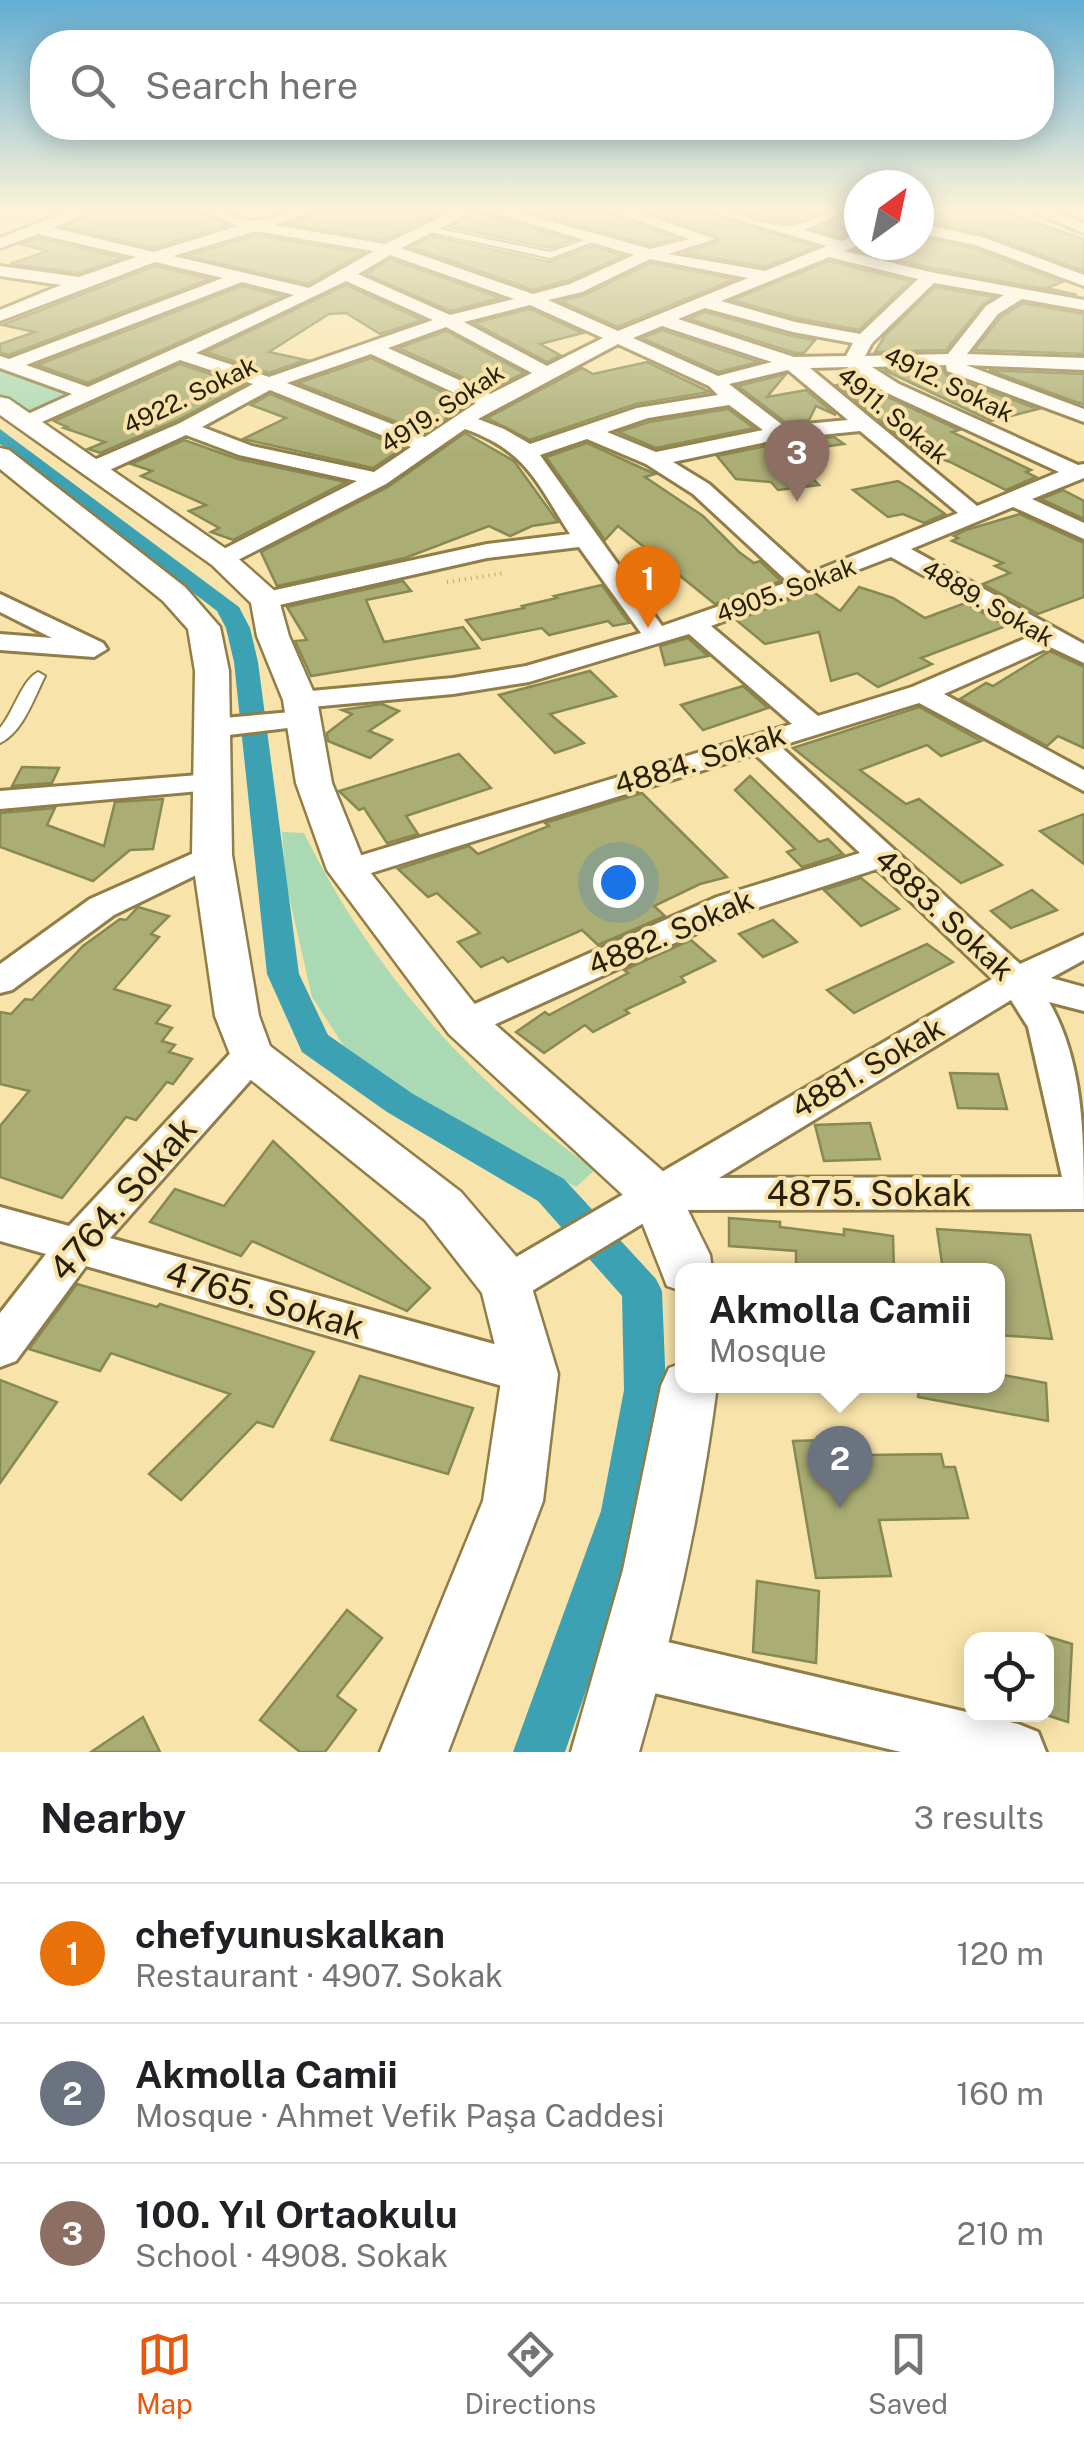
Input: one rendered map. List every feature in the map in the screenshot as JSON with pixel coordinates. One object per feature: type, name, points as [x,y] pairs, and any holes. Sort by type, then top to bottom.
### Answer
[{"type":"street","points":[[0,316],[61,292]]},
{"type":"street","points":[[5,363],[199,292]]},
{"type":"street","points":[[300,292],[311,294]]},
{"type":"street","points":[[8,443],[90,394],[315,292]]},
{"type":"street","points":[[390,292],[547,373]]},
{"type":"street","points":[[515,292],[716,382],[780,432]]},
{"type":"street","name":"4922. Sokak","points":[[95,468],[185,428],[269,382],[448,321],[563,292]]},
{"type":"street","name":"4919. Sokak","points":[[222,560],[378,479],[490,402],[616,338],[734,292]]},
{"type":"street","name":"4912. Sokak","points":[[914,292],[864,340],[852,362],[892,388],[1080,471]]},
{"type":"street","points":[[1013,292],[1084,305]]},
{"type":"street","points":[[945,360],[992,310],[1020,293]]},
{"type":"street","points":[[707,303],[864,340]]},
{"type":"street","name":"4911. Sokak","points":[[663,320],[792,363],[975,516]]},
{"type":"street","points":[[369,346],[490,402]]},
{"type":"street","points":[[180,354],[269,382],[428,446]]},
{"type":"street","points":[[945,360],[1084,416]]},
{"type":"street","points":[[716,382],[792,363],[945,360],[1084,364]]},
{"type":"street","points":[[5,363],[90,394]]},
{"type":"street","points":[[528,452],[644,412],[733,399]]},
{"type":"street","points":[[464,421],[496,433],[528,452],[656,636]]},
{"type":"street","points":[[654,459],[780,432],[866,424]]},
{"type":"street","points":[[185,428],[246,452],[378,479]]},
{"type":"street","points":[[587,431],[654,459],[701,488],[806,584]]},
{"type":"street","points":[[8,443],[95,468],[222,560],[266,600],[273,636],[302,710],[314,783],[347,870],[465,1023],[655,1194],[685,1263]]},
{"type":"street","points":[[8,443],[174,594],[204,627],[212,671],[239,725],[211,782],[212,855],[237,1016],[251,1054],[443,1206],[507,1284],[530,1374],[513,1500],[414,1752]]},
{"type":"street","name":"4905. Sokak","points":[[239,725],[302,710],[529,674],[656,636],[806,584],[1080,471]]},
{"type":"street","points":[[1016,500],[1084,532]]},
{"type":"street","points":[[266,600],[487,551],[585,539]]},
{"type":"street","name":"4889. Sokak","points":[[894,549],[1084,655]]},
{"type":"street","points":[[0,602],[94,649],[0,642]]},
{"type":"street","points":[[693,624],[811,725]]},
{"type":"street","name":"4884. Sokak","points":[[347,870],[922,693],[1048,638]]},
{"type":"street","points":[[922,693],[1084,782]]},
{"type":"street","name":"4883. Sokak","points":[[759,742],[1016,982],[1046,1026],[1084,1182]]},
{"type":"street","points":[[0,800],[211,782]]},
{"type":"street","points":[[5,971],[102,907],[212,855]]},
{"type":"street","name":"4882. Sokak","points":[[465,1023],[729,905],[882,857]]},
{"type":"street","name":"4881. Sokak","points":[[507,1284],[1016,982],[1084,946]]},
{"type":"street","points":[[1016,982],[1084,999]]},
{"type":"street","name":"4764. Sokak","points":[[0,1347],[76,1247],[251,1054]]},
{"type":"street","name":"4875. Sokak","points":[[655,1194],[1084,1193]]},
{"type":"street","name":"4765. Sokak","points":[[0,1224],[530,1374]]},
{"type":"street","points":[[604,1752],[634,1661],[677,1474],[688,1393]]},
{"type":"street","points":[[634,1661],[1018,1752]]},
{"type":"lane","points":[[0,738],[18,718],[38,676]]},
{"type":"green space","points":[[0,368],[77,393],[29,414],[0,395]]},
{"type":"green space","points":[[282,832],[304,833],[360,931],[428,1020],[507,1099],[595,1170],[576,1187],[415,1099],[343,1045],[312,997],[286,883]]},
{"type":"building","points":[[88,292],[176,292],[9,355],[0,353],[0,344],[35,332],[2,325]]},
{"type":"building","points":[[227,292],[283,296],[88,383],[37,365]]},
{"type":"building","points":[[332,292],[361,292],[423,320],[380,334],[346,313],[329,314],[269,352],[306,360],[269,373],[206,352]]},
{"type":"building","points":[[406,292],[483,292],[501,298],[450,311]]},
{"type":"building","points":[[591,292],[704,292],[618,327],[560,301]]},
{"type":"building","points":[[752,292],[899,292],[859,330],[732,300]]},
{"type":"building","points":[[930,292],[994,297],[983,304],[946,350],[875,352],[886,334]]},
{"type":"building","points":[[1023,303],[1084,314],[1084,354],[974,350],[1001,317]]},
{"type":"building","points":[[530,309],[583,333],[540,344],[560,355],[547,362],[474,323]]},
{"type":"building","points":[[705,312],[815,340],[804,353],[795,353],[689,319]]},
{"type":"building","points":[[662,330],[759,362],[718,372],[642,338]]},
{"type":"building","points":[[446,331],[524,373],[490,390],[398,348]]},
{"type":"building","points":[[371,358],[468,404],[425,433],[298,383]]},
{"type":"building","points":[[647,362],[710,392],[636,404],[530,440],[487,418],[582,368],[593,374]]},
{"type":"building","points":[[180,364],[244,385],[176,421],[100,453],[88,449],[105,442],[54,421]]},
{"type":"building","points":[[943,369],[946,375],[1038,409],[991,421],[884,370]]},
{"type":"building","points":[[989,370],[1084,374],[1084,404],[1076,402]]},
{"type":"building","points":[[786,374],[767,397],[806,390],[836,415],[816,406],[809,420],[785,422],[738,386]]},
{"type":"building","points":[[856,377],[883,395],[959,430],[952,432],[1031,470],[1026,472],[1036,477],[1006,490],[950,462],[915,450],[837,385],[851,383]]},
{"type":"building","points":[[270,394],[403,448],[373,468],[243,439],[286,418],[251,405]]},
{"type":"building","points":[[728,409],[754,428],[656,448],[618,432],[649,422]]},
{"type":"building","points":[[465,433],[514,461],[558,522],[532,526],[510,536],[489,526],[405,558],[277,586],[261,552],[388,487]]},
{"type":"building","points":[[834,437],[844,444],[787,452],[819,485],[778,490],[771,482],[736,479],[717,456],[781,443]]},
{"type":"building","points":[[184,440],[238,459],[346,482],[233,540],[211,532],[219,528],[189,511],[206,505],[141,476],[152,471],[131,464]]},
{"type":"building","points":[[587,443],[655,474],[645,477],[703,516],[739,552],[754,563],[760,561],[781,581],[715,604],[618,526],[605,540],[546,457]]},
{"type":"building","points":[[898,481],[945,514],[924,523],[903,514],[888,517],[853,490]]},
{"type":"building","points":[[1063,490],[1084,501],[1084,519],[1041,499]]},
{"type":"building","points":[[1020,514],[1084,543],[1084,597],[1038,614],[983,584],[1010,573],[995,566],[1003,563],[952,541],[966,530]]},
{"type":"building","points":[[403,581],[411,591],[366,600],[384,642],[463,627],[479,648],[311,676],[295,641],[307,640],[287,607]]},
{"type":"building","points":[[602,585],[629,623],[613,626],[608,621],[549,635],[542,628],[482,640],[466,620],[524,608],[557,598],[554,596]]},
{"type":"building","points":[[859,587],[893,598],[925,618],[965,603],[1006,626],[921,658],[932,664],[878,687],[857,673],[831,681],[819,632],[765,644],[736,620],[812,591],[840,611]]},
{"type":"building","points":[[688,638],[708,656],[665,665],[660,646]]},
{"type":"building","points":[[1050,651],[1084,667],[1084,748],[1058,736],[1047,746],[960,699],[986,683],[993,686]]},
{"type":"building","points":[[590,671],[616,696],[550,714],[584,743],[555,753],[499,695]]},
{"type":"building","points":[[743,686],[768,708],[703,730],[681,705]]},
{"type":"building","points":[[382,704],[399,711],[369,731],[392,740],[370,758],[328,741],[327,733],[352,714],[342,710]]},
{"type":"building","points":[[919,707],[981,741],[941,756],[927,745],[860,770],[906,804],[919,799],[1002,865],[961,883],[793,748]]},
{"type":"building","points":[[459,754],[491,788],[406,816],[418,834],[387,843],[364,808],[359,810],[339,791]]},
{"type":"building","points":[[22,767],[59,768],[52,783],[12,786]]},
{"type":"building","points":[[750,776],[819,842],[828,839],[843,854],[802,867],[787,852],[795,849],[735,790]]},
{"type":"building","points":[[642,793],[727,877],[700,884],[654,906],[665,916],[598,945],[582,930],[508,962],[503,957],[481,967],[458,942],[480,933],[437,893],[428,897],[398,869],[469,846],[478,854],[549,826],[545,823]]},
{"type":"building","points":[[163,799],[153,849],[130,850],[93,881],[0,847],[0,813],[55,808],[47,825],[104,846],[115,802]]},
{"type":"building","points":[[1084,814],[1084,864],[1040,831]]},
{"type":"building","points":[[861,878],[899,909],[861,926],[824,890]]},
{"type":"building","points":[[1032,890],[1057,910],[1011,928],[991,911]]},
{"type":"building","points":[[138,907],[169,916],[151,934],[159,937],[114,989],[170,1006],[156,1023],[172,1028],[162,1041],[175,1045],[169,1052],[192,1059],[136,1120],[126,1117],[62,1198],[0,1177],[0,1126],[29,1091],[0,1084],[0,1012],[11,1014],[25,999],[32,1000],[83,946],[120,919],[126,920]]},
{"type":"building","points":[[773,920],[797,942],[763,957],[739,934]]},
{"type":"building","points":[[691,940],[715,961],[681,977],[685,982],[625,1010],[629,1013],[593,1032],[585,1025],[544,1053],[516,1032],[545,1012],[549,1015],[628,973],[624,970]]},
{"type":"building","points":[[927,944],[953,962],[854,1013],[827,990]]},
{"type":"building","points":[[950,1073],[998,1074],[1007,1109],[958,1108]]},
{"type":"building","points":[[870,1123],[880,1159],[824,1161],[815,1125]]},
{"type":"building","points":[[273,1141],[430,1288],[407,1311],[252,1241],[241,1256],[150,1222],[175,1189],[224,1206]]},
{"type":"building","points":[[729,1218],[780,1222],[780,1227],[844,1235],[844,1229],[893,1236],[894,1263],[796,1263],[796,1251],[729,1246]]},
{"type":"building","points":[[937,1229],[1030,1235],[1052,1339],[1005,1336],[1005,1263],[942,1263]]},
{"type":"building","points":[[77,1284],[157,1307],[160,1304],[314,1352],[273,1427],[257,1422],[181,1500],[149,1474],[230,1394],[111,1353],[100,1371],[29,1349]]},
{"type":"building","points":[[1005,1375],[1046,1383],[1048,1421],[918,1397],[918,1393],[1005,1393]]},
{"type":"building","points":[[360,1376],[473,1408],[448,1474],[331,1440]]},
{"type":"building","points":[[0,1380],[57,1402],[0,1483]]},
{"type":"building","points":[[863,1439],[866,1455],[941,1454],[944,1467],[955,1467],[968,1518],[879,1520],[891,1576],[816,1578],[793,1441]]},
{"type":"building","points":[[757,1581],[819,1591],[816,1663],[753,1652]]},
{"type":"building","points":[[347,1610],[382,1638],[337,1696],[356,1710],[325,1752],[300,1752],[260,1720]]},
{"type":"building","points":[[1054,1638],[1072,1644],[1068,1722],[1054,1718]]},
{"type":"building","points":[[143,1717],[160,1752],[91,1752]]},
{"type":"waterway","points":[[0,435],[227,607],[238,628],[246,662],[283,974],[314,1043],[400,1103],[551,1190],[642,1291],[645,1390],[624,1511],[539,1752]]},
{"type":"place","name":"100. Yıl Ortaokulu","points":[[797,502]]},
{"type":"place","name":"chefyunuskalkan","points":[[648,628]]},
{"type":"place","name":"Akmolla Camii","points":[[840,1508]]}]
